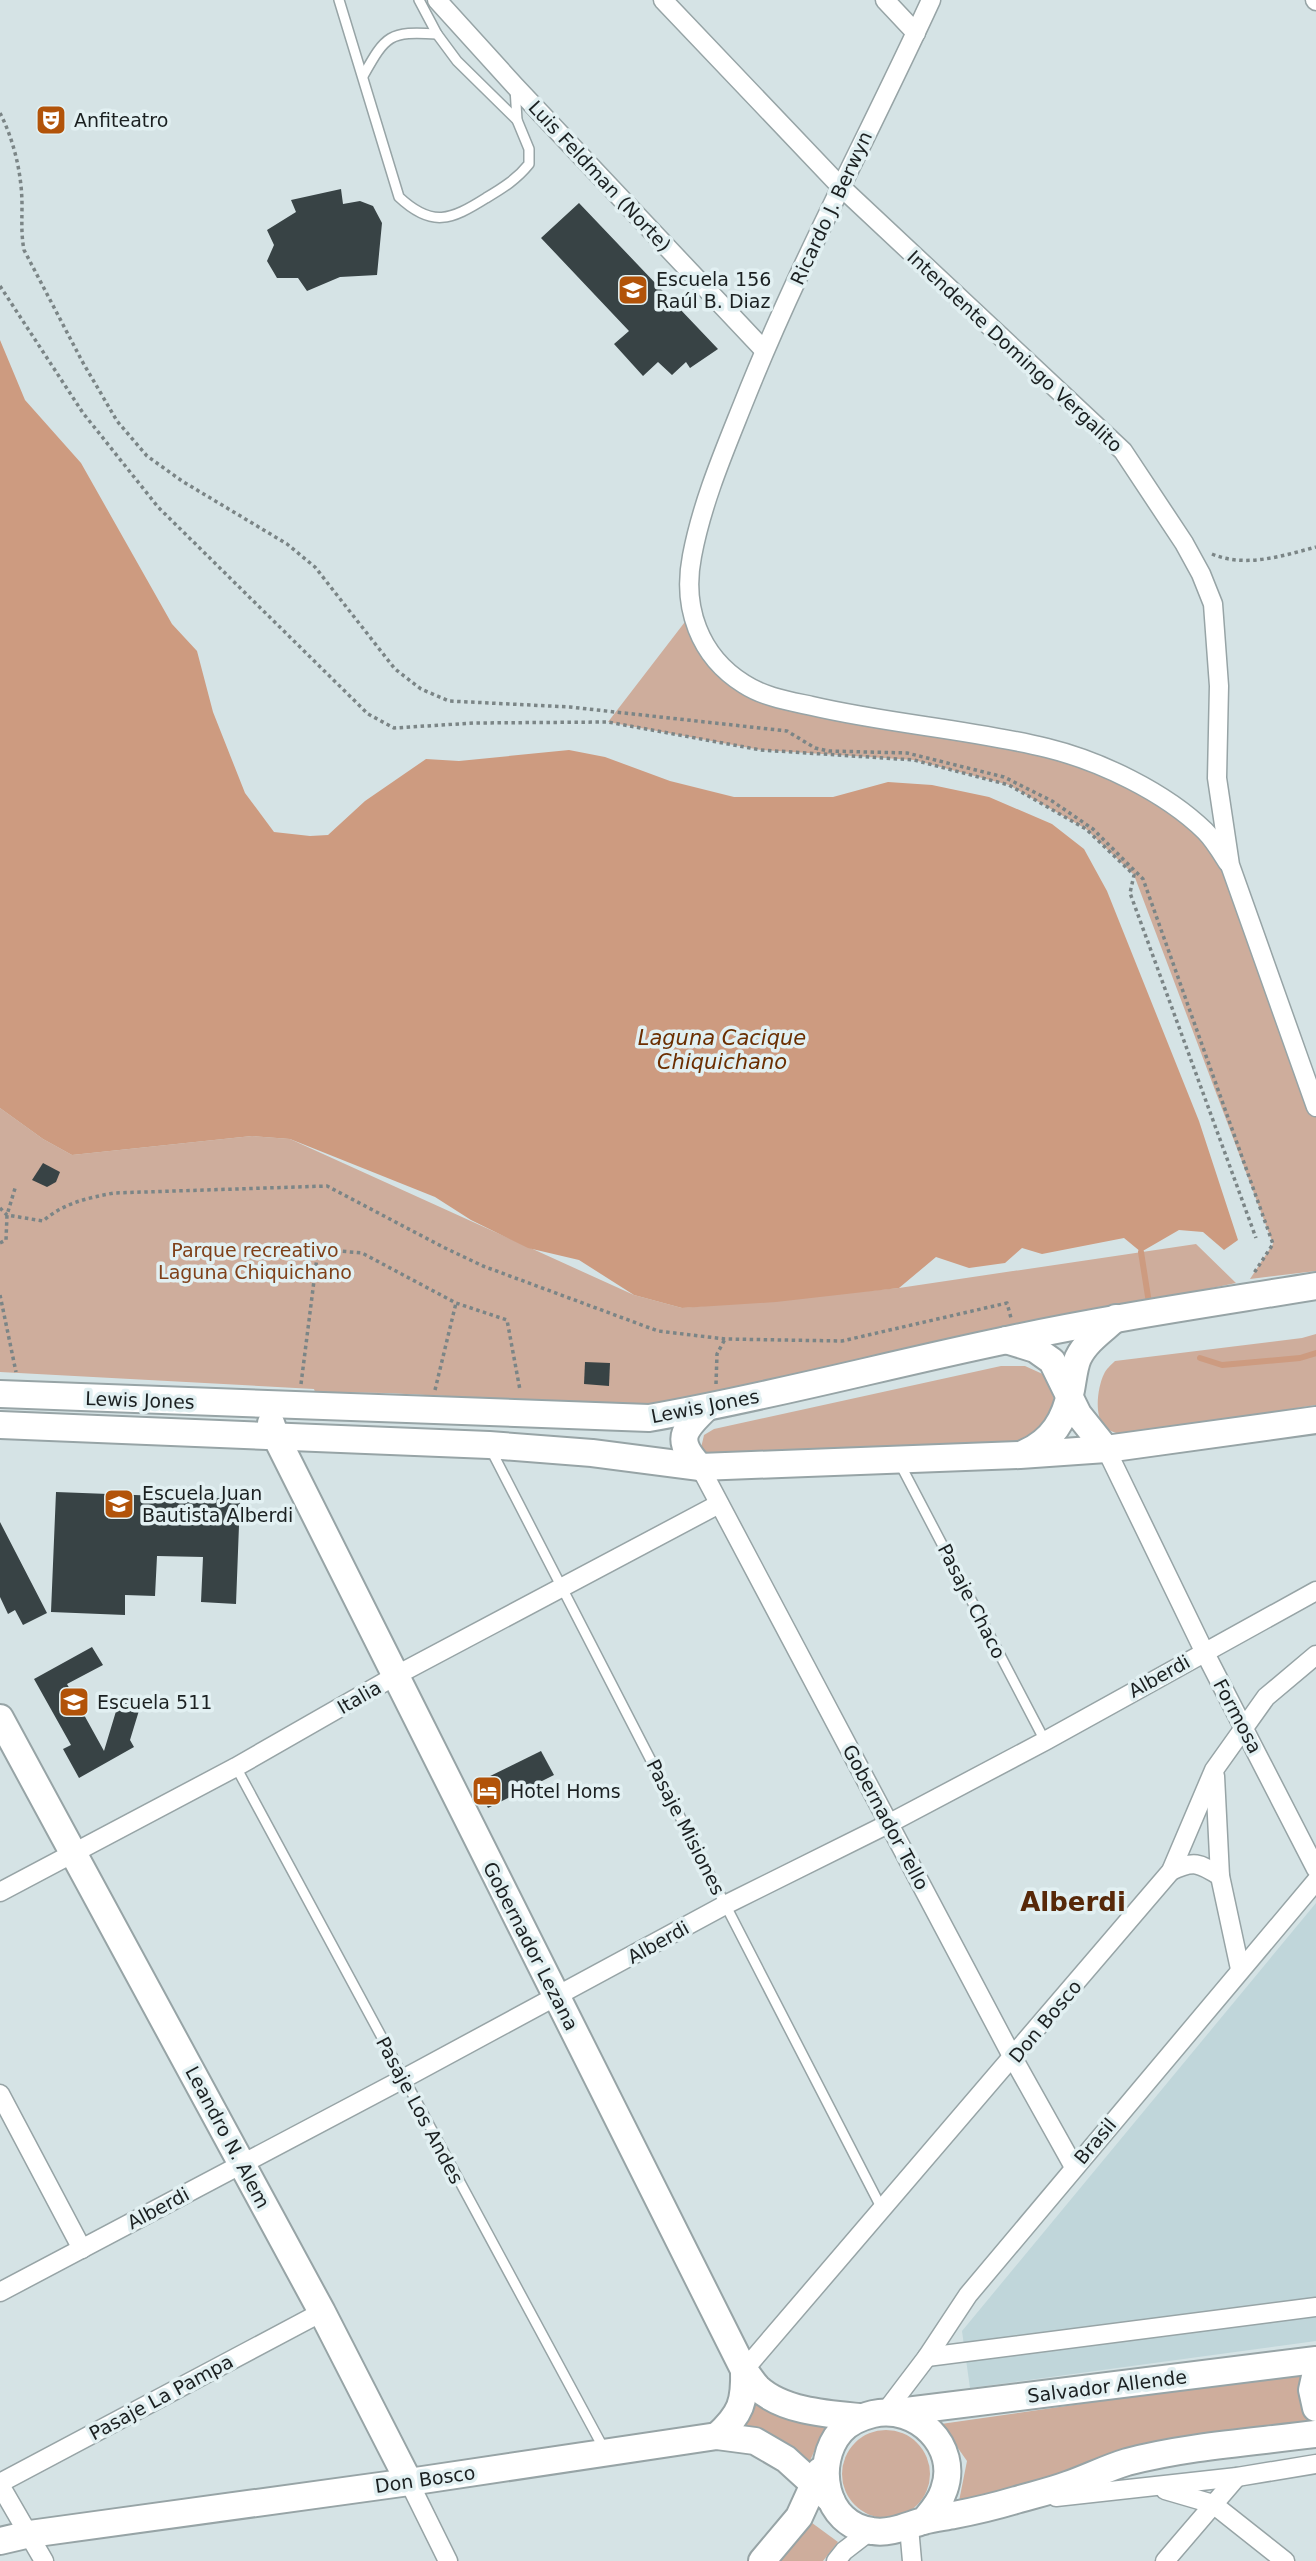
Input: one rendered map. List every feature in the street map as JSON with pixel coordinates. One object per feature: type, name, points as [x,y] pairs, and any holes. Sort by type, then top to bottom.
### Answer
[{"type":"street","name":"Luis Feldman (Norte)","points":[[438,0],[515,86],[764,349]]},
{"type":"street","name":"Intendente Domingo Vergalito","points":[[663,0],[840,186],[1123,451],[1184,543],[1213,604],[1219,686],[1217,778],[1230,865]]},
{"type":"street","points":[[885,0],[916,33]]},
{"type":"street","name":"Ricardo J. Berwyn","points":[[931,0],[764,349],[706,496],[691,557],[688,586],[691,614],[701,641],[720,666],[746,685],[775,697],[849,715],[1049,748],[1140,784],[1173,805],[1207,832],[1230,865]]},
{"type":"street","points":[[1230,865],[1316,1107]]},
{"type":"street","name":"Lewis Jones","points":[[4,1385],[266,1405],[649,1418],[711,1399],[1010,1333],[1316,1286]]},
{"type":"street","points":[[1020,1455],[1043,1445],[1057,1428],[1069,1399],[1078,1358],[1092,1339],[1116,1318]]},
{"type":"street","points":[[1010,1333],[1052,1361],[1063,1378],[1069,1399],[1106,1449]]},
{"type":"street","points":[[700,1467],[687,1453],[683,1436],[689,1424],[711,1399]]},
{"type":"street","name":"Gobernador Lezana","points":[[266,1405],[276,1437],[744,2370],[759,2388],[781,2401],[820,2413],[859,2417]]},
{"type":"street","name":"Lewis Jones","points":[[0,1425],[489,1446],[592,1453],[700,1467],[1020,1455],[1106,1449],[1316,1420]]},
{"type":"street","name":"Formosa","points":[[1106,1449],[1204,1651],[1316,1869]]},
{"type":"street","name":"Gobernador Tello","points":[[700,1467],[1013,2058],[1074,2167]]},
{"type":"street","name":"Italia","points":[[0,1892],[236,1766],[395,1676],[719,1504]]},
{"type":"street","name":"Alberdi","points":[[0,2292],[725,1905],[890,1823],[1045,1741],[1316,1591]]},
{"type":"street","name":"Don Bosco","points":[[744,2370],[1171,1871],[1214,1770],[1266,1697],[1316,1655]]},
{"type":"street","name":"Leandro N. Alem","points":[[0,1718],[322,2312],[447,2561]]},
{"type":"street","points":[[1214,1770],[1220,1876],[1240,1969]]},
{"type":"street","points":[[1171,1871],[1187,1864],[1202,1865],[1220,1876]]},
{"type":"street","name":"Brasil","points":[[892,2411],[968,2295],[1316,1881]]},
{"type":"street","points":[[0,2094],[82,2249]]},
{"type":"street","points":[[927,2357],[1316,2307]]},
{"type":"street","name":"Pasaje La Pampa","points":[[0,2484],[322,2312]]},
{"type":"street","name":"Salvador Allende","points":[[859,2417],[1316,2360]]},
{"type":"street","points":[[717,2436],[736,2419],[745,2391],[744,2370]]},
{"type":"street","points":[[1316,2372],[1312,2390],[1316,2408]]},
{"type":"street","points":[[892,2411],[916,2419],[932,2432],[943,2448],[947,2468],[945,2488],[937,2506],[917,2524],[912,2561]]},
{"type":"street","points":[[762,2561],[823,2483],[831,2445],[843,2429],[859,2417]]},
{"type":"street","points":[[823,2483],[840,2513],[854,2525],[870,2531],[889,2531],[1014,2501],[1067,2485],[1124,2463],[1154,2456],[1316,2434]]},
{"type":"street","name":"Don Bosco","points":[[0,2541],[30,2534],[717,2436],[755,2441],[823,2483]]},
{"type":"street","points":[[1014,2501],[1155,2488],[1316,2464]]},
{"type":"street","points":[[1165,2561],[1237,2477]]},
{"type":"street","points":[[0,2484],[44,2561]]},
{"type":"street","points":[[1155,2488],[1213,2504],[1284,2561]]},
{"type":"street","points":[[836,2561],[844,2551],[870,2531]]},
{"type":"lane","points":[[339,0],[399,197],[414,212],[438,218],[461,214],[517,178],[529,164],[529,149],[517,120],[515,86]]},
{"type":"lane","points":[[419,0],[437,34],[457,61],[517,120]]},
{"type":"lane","points":[[363,76],[380,46],[393,37],[409,32],[437,34]]},
{"type":"lane","name":"Pasaje Misiones","points":[[489,1446],[882,2209]]},
{"type":"lane","name":"Pasaje Chaco","points":[[899,1460],[1045,1741]]},
{"type":"lane","name":"Pasaje Los Andes","points":[[236,1766],[606,2452]]},
{"type":"path","points":[[0,113],[16,158],[22,205],[20,230],[24,250],[117,421],[147,456],[181,481],[287,544],[315,567],[395,669],[421,689],[449,701],[570,706],[787,731],[815,748],[829,751],[907,753],[1004,777],[1052,801],[1093,829],[1143,879],[1273,1244],[1250,1279]]},
{"type":"path","points":[[0,286],[83,413],[158,507],[368,714],[394,728],[474,723],[608,722],[761,750],[914,760],[1009,785],[1086,829],[1134,875],[1130,893],[1256,1238]]},
{"type":"path","points":[[1184,543],[1229,561],[1275,558],[1316,547]]},
{"type":"path","points":[[0,1243],[6,1240],[7,1215],[16,1185]]},
{"type":"path","points":[[0,1208],[7,1215],[43,1221],[54,1211],[81,1199],[114,1193],[327,1186],[483,1266],[659,1331],[725,1339],[842,1341],[1007,1303],[1010,1333]]},
{"type":"path","points":[[300,1395],[318,1249],[362,1253],[456,1303],[507,1320],[523,1403]]},
{"type":"path","points":[[0,1295],[17,1377],[4,1385]]},
{"type":"path","points":[[433,1399],[456,1303]]},
{"type":"path","points":[[711,1399],[717,1354],[725,1339]]},
{"type":"shaded area","points":[[1316,1903],[1316,2341],[970,2388],[962,2331]]},
{"type":"green space","points":[[691,614],[746,685],[1049,748],[1173,805],[1230,865],[1316,1094],[1316,1271],[1250,1279],[1273,1244],[1134,875],[1086,829],[1009,785],[914,760],[761,750],[608,722]]},
{"type":"green space","name":"Parque recreativo Laguna Chiquichano","points":[[0,1108],[43,1139],[72,1155],[252,1136],[290,1139],[634,1295],[682,1308],[899,1288],[1196,1244],[1236,1283],[643,1406],[315,1392],[314,1389],[0,1372]]},
{"type":"green space","points":[[1316,1334],[1316,1405],[1123,1435],[1107,1429],[1100,1420],[1100,1385],[1105,1372],[1115,1361],[1302,1338]]},
{"type":"green space","points":[[1001,1366],[1025,1366],[1047,1376],[1054,1400],[1052,1424],[1014,1450],[706,1458],[701,1448],[704,1435],[714,1429]]},
{"type":"green space","points":[[1316,2370],[1316,2423],[958,2506],[967,2461],[941,2424]]},
{"type":"green space","points":[[752,2399],[834,2423],[823,2432],[808,2465],[739,2428]]},
{"type":"green space","points":[[886,2430],[911,2437],[923,2449],[930,2474],[923,2499],[911,2511],[886,2518],[861,2511],[849,2499],[842,2474],[849,2449],[861,2437]]},
{"type":"green space","points":[[808,2520],[838,2542],[823,2561],[774,2561]]},
{"type":"water","name":"Laguna Cacique Chiquichano","points":[[0,340],[25,400],[81,463],[172,624],[197,651],[213,712],[245,793],[274,832],[328,835],[365,801],[426,759],[459,761],[569,750],[605,757],[670,781],[734,797],[833,797],[888,782],[932,785],[989,797],[1052,824],[1084,849],[1107,891],[1199,1121],[1238,1240],[1224,1250],[1203,1232],[1179,1230],[1141,1252],[1124,1238],[1042,1254],[1022,1248],[1005,1263],[969,1268],[936,1257],[899,1288],[776,1302],[682,1308],[634,1295],[579,1260],[528,1248],[471,1220],[435,1197],[290,1139],[252,1136],[72,1155],[43,1139],[0,1108]]},
{"type":"building","points":[[341,189],[343,204],[360,201],[373,206],[382,223],[377,275],[340,277],[307,291],[298,278],[277,278],[267,261],[274,245],[267,230],[296,212],[291,200]]},
{"type":"building","points":[[579,203],[718,349],[690,368],[686,362],[672,375],[658,362],[643,376],[614,344],[629,331],[541,238]]},
{"type":"building","points":[[43,1163],[60,1172],[56,1182],[47,1187],[32,1180]]},
{"type":"building","points":[[585,1362],[610,1363],[609,1386],[584,1384]]},
{"type":"building","points":[[56,1492],[240,1499],[236,1604],[201,1602],[203,1557],[157,1556],[155,1596],[125,1595],[125,1615],[51,1612]]},
{"type":"building","points":[[0,1522],[47,1613],[23,1625],[15,1610],[8,1614],[0,1597]]},
{"type":"building","points":[[92,1647],[103,1665],[67,1684],[104,1751],[120,1698],[141,1704],[130,1740],[134,1747],[79,1778],[63,1749],[71,1745],[34,1679]]},
{"type":"building","points":[[541,1751],[554,1775],[488,1808],[476,1783]]},
{"type":"waterway","points":[[1141,1252],[1149,1303]]},
{"type":"waterway","points":[[1200,1358],[1222,1365],[1300,1358],[1316,1353]]},
{"type":"place","name":"Anfiteatro","points":[[51,120]]},
{"type":"place","name":"Escuela 156 Raúl B. Diaz","points":[[633,290]]},
{"type":"place","name":"Escuela Juan Bautista Alberdi","points":[[119,1504]]},
{"type":"place","name":"Escuela 511","points":[[74,1702]]},
{"type":"place","name":"Hotel Homs","points":[[487,1791]]},
{"type":"district","name":"Alberdi","points":[[1073,1902]]}]
